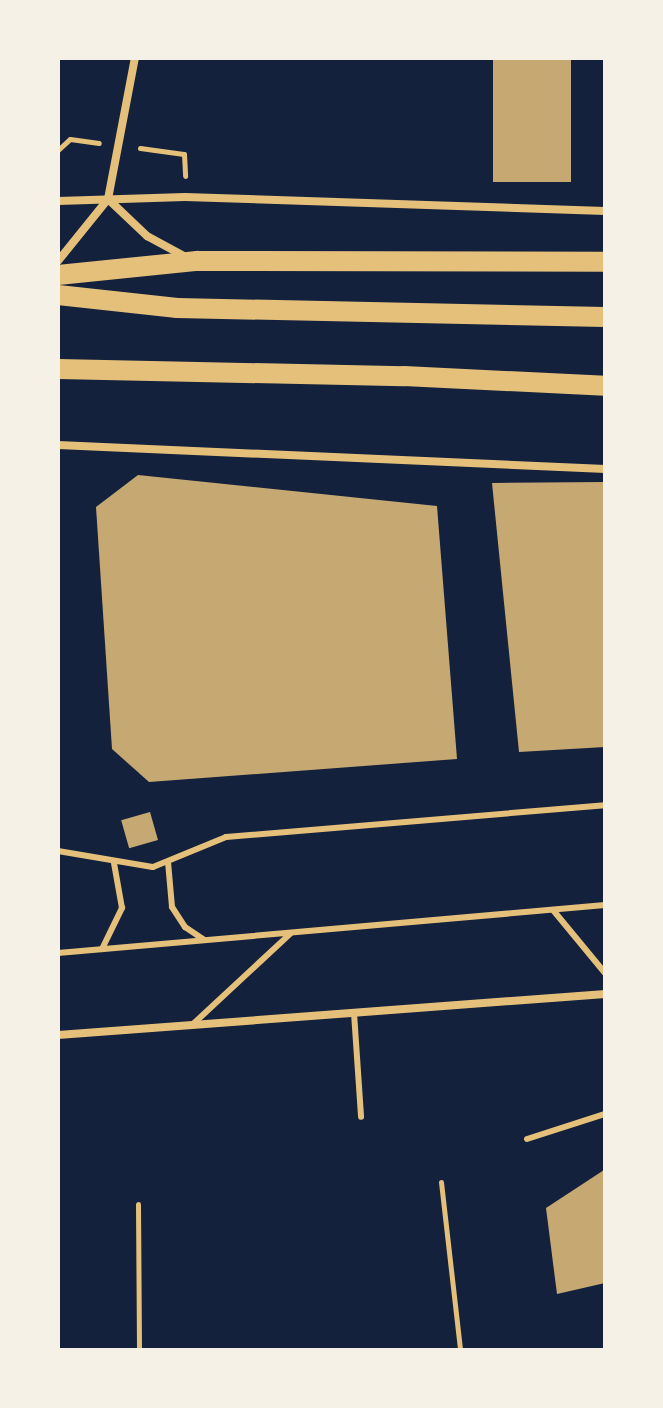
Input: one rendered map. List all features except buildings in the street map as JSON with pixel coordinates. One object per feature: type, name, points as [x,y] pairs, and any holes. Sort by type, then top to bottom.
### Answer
[{"type":"main road","points":[[58,275],[197,261],[605,262]]},
{"type":"main road","points":[[58,295],[177,308],[605,317]]},
{"type":"main road","points":[[58,369],[374,375],[605,386]]},
{"type":"street","points":[[58,261],[108,199],[135,58]]},
{"type":"street","points":[[58,201],[185,197],[605,211]]},
{"type":"street","points":[[108,199],[147,236],[197,261]]},
{"type":"street","points":[[58,445],[605,469]]},
{"type":"street","points":[[58,1035],[605,994]]},
{"type":"lane","points":[[58,851],[114,863],[153,867],[226,837],[605,805]]},
{"type":"lane","points":[[168,862],[172,907],[185,927],[204,940]]},
{"type":"lane","points":[[102,949],[122,908],[114,863]]},
{"type":"lane","points":[[58,953],[605,905]]},
{"type":"lane","points":[[553,910],[605,973]]},
{"type":"lane","points":[[192,1025],[291,933]]},
{"type":"lane","points":[[354,1013],[361,1117]]},
{"type":"lane","points":[[527,1139],[605,1114]]},
{"type":"path","points":[[441,1182],[460,1350]]},
{"type":"path","points":[[138,1204],[139,1350]]}]
